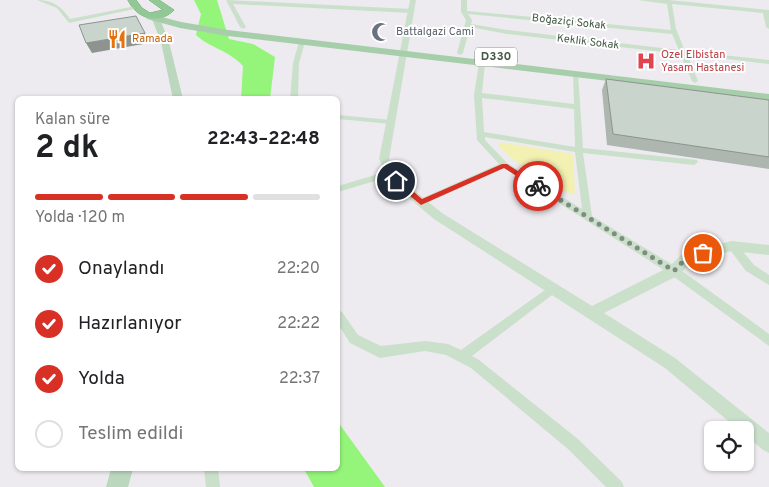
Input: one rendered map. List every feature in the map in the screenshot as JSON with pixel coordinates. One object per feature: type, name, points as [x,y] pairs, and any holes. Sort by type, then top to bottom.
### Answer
[{"type":"highway","name":"D330","points":[[153,0],[166,8]]},
{"type":"highway","points":[[143,11],[160,15],[166,8]]},
{"type":"main road","name":"D330","points":[[166,8],[194,24]]},
{"type":"main road","name":"D330","points":[[143,11],[194,24],[302,42],[460,53],[769,90]]},
{"type":"main road","points":[[143,11],[166,42],[177,96]]},
{"type":"main road","name":"D330","points":[[226,29],[243,27],[482,63],[769,97]]},
{"type":"main road","points":[[117,487],[121,471]]},
{"type":"street","points":[[40,0],[59,7],[69,21],[143,11]]},
{"type":"street","points":[[413,0],[384,159],[396,181],[438,216],[670,363],[769,444]]},
{"type":"street","points":[[460,53],[469,20],[464,12],[464,0]]},
{"type":"street","points":[[643,0],[767,12],[769,27]]},
{"type":"street","points":[[712,0],[715,6]]},
{"type":"street","points":[[230,1],[411,12]]},
{"type":"street","points":[[230,1],[243,27]]},
{"type":"street","points":[[669,2],[674,32],[695,81]]},
{"type":"street","name":"Boğaziçi Sokak","points":[[464,12],[674,32]]},
{"type":"street","name":"Keklik Sokak","points":[[467,25],[506,32],[769,62]]},
{"type":"street","points":[[294,96],[296,63],[302,42]]},
{"type":"street","points":[[482,63],[478,95],[481,140],[504,165],[674,271],[769,341]]},
{"type":"street","points":[[576,74],[579,150],[588,218]]},
{"type":"street","points":[[478,95],[578,108]]},
{"type":"street","points":[[340,117],[391,122]]},
{"type":"street","points":[[480,134],[579,150],[694,162]]},
{"type":"street","points":[[421,202],[504,165]]},
{"type":"street","points":[[340,188],[392,173]]},
{"type":"street","points":[[591,313],[674,271],[688,256],[732,246],[769,250]]},
{"type":"street","points":[[732,246],[750,268],[769,281]]},
{"type":"street","points":[[462,357],[552,288]]},
{"type":"street","points":[[340,318],[354,339],[380,352],[425,346],[448,350],[475,364],[573,444],[617,487]]},
{"type":"street","points":[[211,471],[214,487]]},
{"type":"shaded area","points":[[194,0],[217,0],[229,39],[253,44],[275,57],[270,96],[241,96],[243,66],[196,35],[201,14]]},
{"type":"shaded area","points":[[499,142],[573,154],[575,194],[558,189],[514,160],[499,147]]},
{"type":"shaded area","points":[[340,425],[385,487],[314,487],[305,471],[340,471]]},
{"type":"building","points":[[136,16],[145,33],[86,43],[79,25]]},
{"type":"building","points":[[606,79],[769,100],[769,157],[613,134]]},
{"type":"way so far","points":[[538,186],[674,271],[688,256],[703,253]]},
{"type":"place","name":"Battalgazi Cami","points":[[381,32]]},
{"type":"place","name":"Ramada","points":[[117,39]]},
{"type":"place","name":"Ozel Elbistan Yasam Hastanesi","points":[[646,61]]},
{"type":"route","points":[[396,181],[421,202],[504,165],[538,186]]}]
